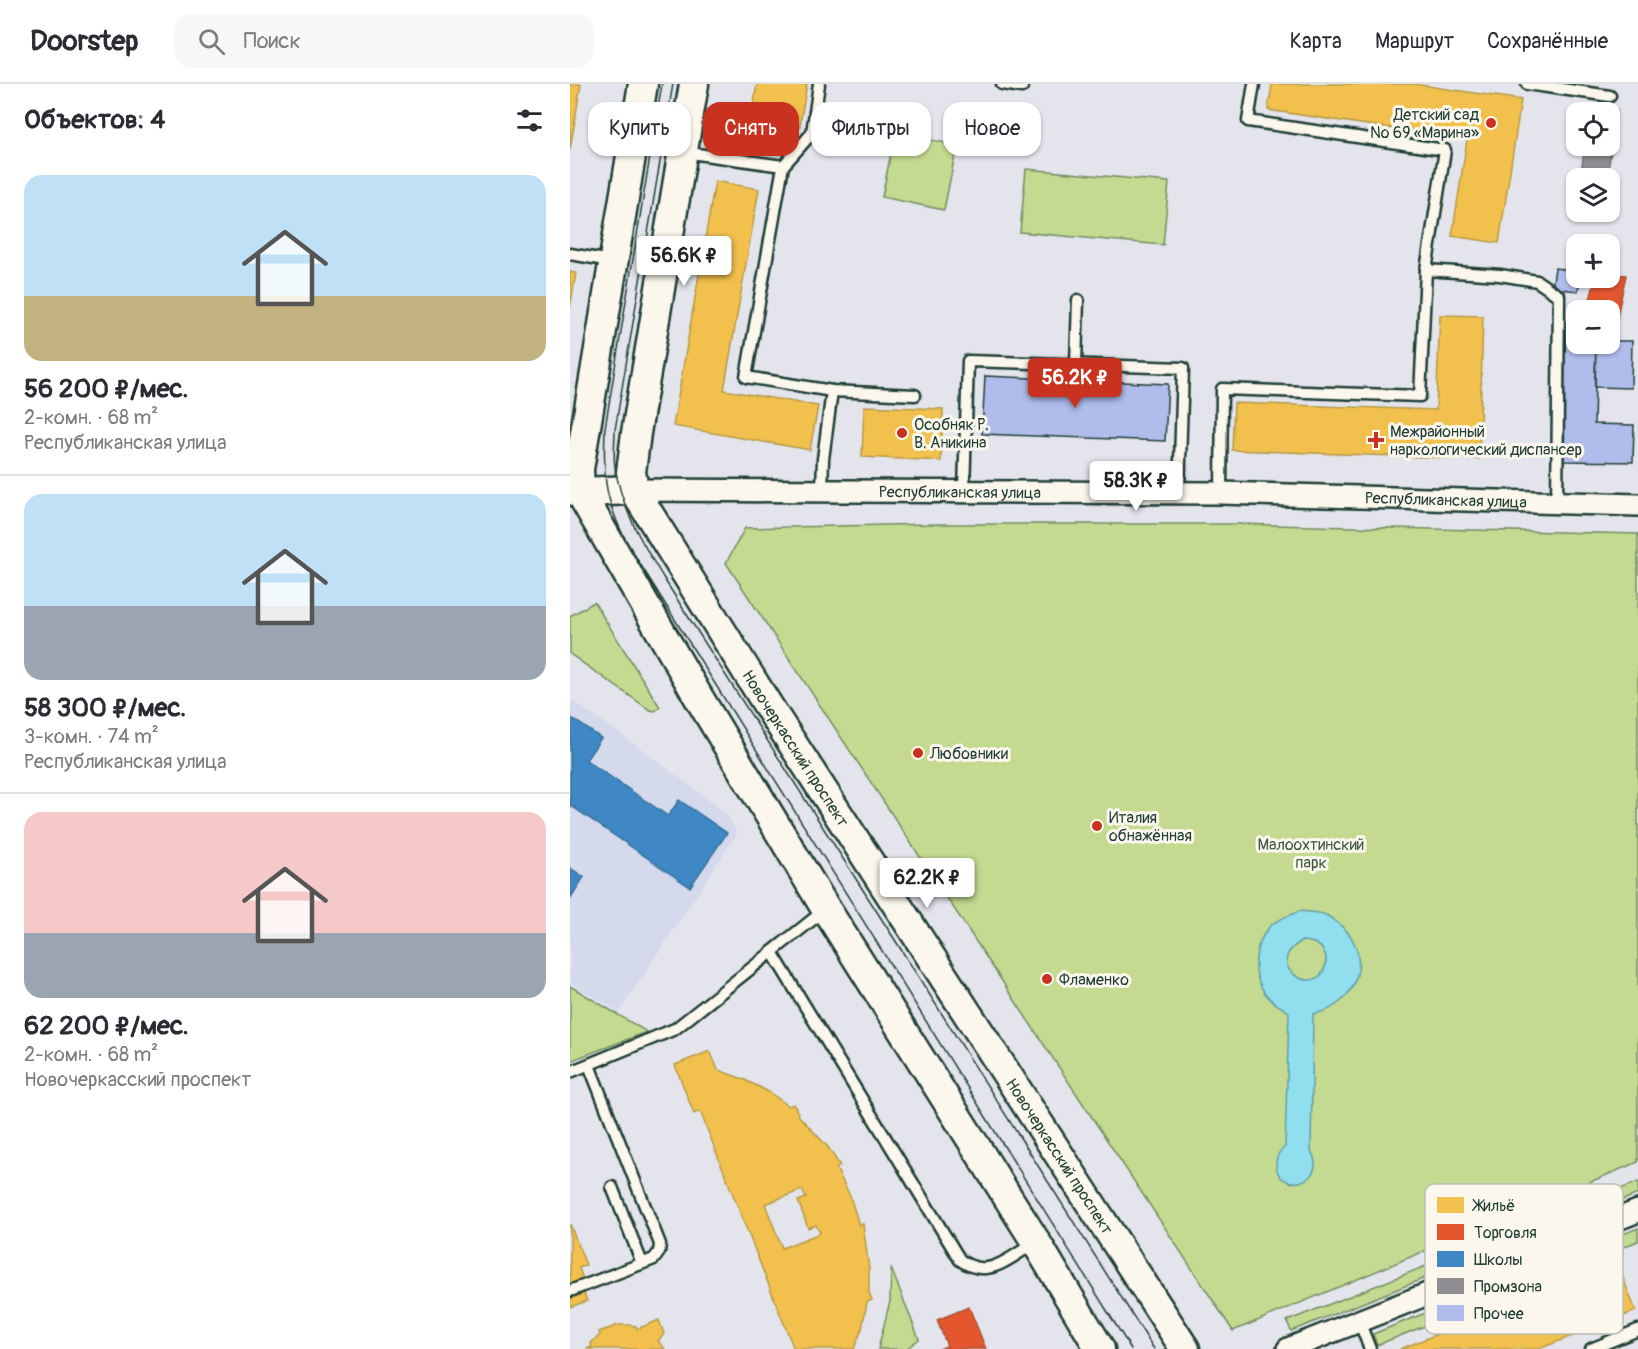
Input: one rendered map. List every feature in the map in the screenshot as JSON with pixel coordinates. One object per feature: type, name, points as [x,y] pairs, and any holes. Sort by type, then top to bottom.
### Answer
[{"type":"main road","points":[[643,84],[575,491],[826,909],[1036,1242],[1100,1349]]},
{"type":"main road","points":[[691,103],[694,84]]},
{"type":"main road","points":[[633,490],[631,472],[636,433],[682,156]]},
{"type":"main road","name":"Республиканская улица","points":[[575,491],[633,490]]},
{"type":"main road","name":"Новочеркасский проспект","points":[[633,490],[777,721],[1185,1349]]},
{"type":"street","name":"Республиканская улица","points":[[633,490],[1179,492],[1638,505]]},
{"type":"street","points":[[1623,1217],[1638,1211]]},
{"type":"street","points":[[1288,1349],[1425,1295]]},
{"type":"lane","points":[[819,84],[812,133],[783,166],[746,377],[832,391],[915,395]]},
{"type":"lane","points":[[1002,84],[1022,87],[1022,84]]},
{"type":"lane","points":[[1221,493],[1222,389],[1420,396],[1426,270],[1445,150],[1248,121],[1254,84]]},
{"type":"lane","points":[[1527,84],[1610,96]]},
{"type":"lane","points":[[691,153],[783,166]]},
{"type":"lane","points":[[570,254],[613,262]]},
{"type":"lane","points":[[1426,270],[1500,274],[1537,281],[1559,296],[1557,504]]},
{"type":"lane","points":[[1076,364],[1078,300]]},
{"type":"lane","points":[[964,490],[968,361],[1183,368],[1179,492]]},
{"type":"lane","points":[[822,490],[823,459],[832,391]]},
{"type":"lane","points":[[570,1072],[675,1029],[826,909]]},
{"type":"lane","points":[[772,952],[960,1260],[976,1269],[995,1268],[1036,1242]]},
{"type":"lane","points":[[570,1291],[654,1259],[659,1252],[660,1244],[589,1065]]},
{"type":"lane","points":[[612,1187],[642,1263]]},
{"type":"lane","points":[[1359,1321],[1370,1349]]},
{"type":"lane","points":[[1591,1349],[1638,1330]]},
{"type":"shaded area","points":[[570,699],[638,746],[727,814],[737,834],[619,1012],[570,983]]},
{"type":"green space","points":[[931,140],[943,142],[943,156],[955,156],[944,210],[882,197],[890,156],[931,156]]},
{"type":"green space","points":[[1026,169],[1169,182],[1163,245],[1020,232]]},
{"type":"green space","name":"Малоохтинский парк","points":[[933,524],[1237,524],[1638,534],[1638,1162],[1585,1184],[1425,1184],[1425,1251],[1233,1331],[726,563],[745,528]]},
{"type":"green space","points":[[594,602],[660,707],[655,711],[650,710],[570,654],[570,616]]},
{"type":"green space","points":[[570,986],[647,1032],[570,1061]]},
{"type":"green space","points":[[1638,1182],[1638,1194],[1623,1200],[1623,1188]]},
{"type":"green space","points":[[1638,1228],[1638,1241],[1623,1247],[1623,1234]]},
{"type":"green space","points":[[1425,1266],[1425,1278],[1291,1331],[1287,1321]]},
{"type":"green space","points":[[891,1268],[919,1339],[906,1349],[878,1349],[890,1301]]},
{"type":"green space","points":[[1425,1313],[1425,1326],[1377,1345],[1373,1334]]},
{"type":"water","points":[[1300,911],[1320,913],[1335,921],[1348,932],[1355,946],[1358,960],[1357,975],[1351,989],[1342,1000],[1329,1009],[1313,1014],[1311,1151],[1315,1162],[1314,1171],[1309,1178],[1301,1182],[1293,1182],[1285,1180],[1279,1174],[1276,1164],[1278,1154],[1285,1147],[1289,1012],[1272,1001],[1264,991],[1256,972],[1256,962],[1260,943],[1270,926]],"holes":[[[1302,941],[1320,946],[1326,957],[1323,971],[1316,978],[1307,980],[1297,977],[1290,970],[1286,961],[1290,951]]]},
{"type":"building: Жильё","points":[[570,84],[581,84],[570,150]]},
{"type":"building: Жильё","points":[[757,84],[807,84],[799,130],[799,102],[754,102]]},
{"type":"building: Жильё","points":[[1272,84],[1414,84],[1521,100],[1499,243],[1452,236],[1467,140],[1268,110]]},
{"type":"building: Жильё","points":[[715,181],[759,189],[724,390],[818,406],[810,450],[673,426]]},
{"type":"building: Жильё","points":[[570,272],[576,273],[570,308]]},
{"type":"building: Жильё","points":[[1440,315],[1483,316],[1479,459],[1232,450],[1234,403],[1436,410]]},
{"type":"building: Жильё","name":"Особняк Р. В. Аникина","points":[[864,406],[943,409],[941,461],[862,457]]},
{"type":"building: Жильё","points":[[710,1051],[718,1070],[767,1091],[789,1106],[794,1104],[799,1116],[828,1147],[840,1166],[836,1168],[850,1196],[859,1225],[863,1224],[869,1269],[869,1292],[872,1300],[867,1302],[862,1329],[854,1349],[794,1349],[700,1111],[694,1114],[675,1065]],"holes":[[[802,1190],[806,1198],[798,1201],[808,1228],[816,1225],[820,1233],[782,1248],[765,1204]]]},
{"type":"building: Жильё","points":[[570,1224],[586,1265],[579,1268],[583,1279],[570,1284]]},
{"type":"building: Жильё","points":[[1623,1278],[1636,1311],[1623,1316]]},
{"type":"building: Жильё","points":[[584,1293],[587,1301],[570,1307],[570,1299]]},
{"type":"building: Жильё","points":[[659,1320],[664,1334],[658,1341],[665,1349],[586,1349],[592,1347],[591,1343],[600,1335],[599,1332],[618,1325],[636,1326],[637,1329]]},
{"type":"building: Жильё","points":[[1438,1334],[1577,1334],[1539,1349],[1400,1349]]},
{"type":"building: Торговля","points":[[1620,275],[1626,275],[1620,303],[1620,300],[1590,300],[1593,288],[1620,288]]},
{"type":"building: Торговля","points":[[969,1307],[986,1349],[939,1349],[947,1346],[937,1320]]},
{"type":"building: Школы","points":[[570,717],[601,738],[586,760],[668,816],[679,800],[727,833],[690,887],[570,805]]},
{"type":"building: Школы","points":[[570,868],[584,877],[570,899]]},
{"type":"building: Промзона","points":[[1583,156],[1610,156],[1608,168],[1582,168]]},
{"type":"building: Прочее","points":[[1555,268],[1566,270],[1566,288],[1578,288],[1578,291],[1552,288]]},
{"type":"building: Прочее","points":[[1564,339],[1566,339],[1566,354],[1596,354],[1594,424],[1634,425],[1633,462],[1562,461]]},
{"type":"building: Прочее","points":[[1620,341],[1632,341],[1631,388],[1595,387],[1596,354],[1620,354]]},
{"type":"building: Прочее","points":[[985,376],[1168,384],[1165,441],[982,434]]},
{"type":"tram line","points":[[662,84],[605,428],[605,474],[609,500],[619,527],[1131,1349]]},
{"type":"tram line","points":[[673,84],[615,430],[615,467],[628,513],[666,582],[1154,1349]]},
{"type":"place","name":"Детский сад № 69 «Марина»","points":[[1491,123]]},
{"type":"place","name":"Особняк Р. В. Аникина","points":[[902,433]]},
{"type":"place","name":"Межрайонный наркологический диспансер","points":[[1376,440]]},
{"type":"place","name":"Любовники","points":[[918,753]]},
{"type":"place","name":"Италия обнажённая","points":[[1097,826]]},
{"type":"place","name":"Фламенко","points":[[1047,979]]}]
